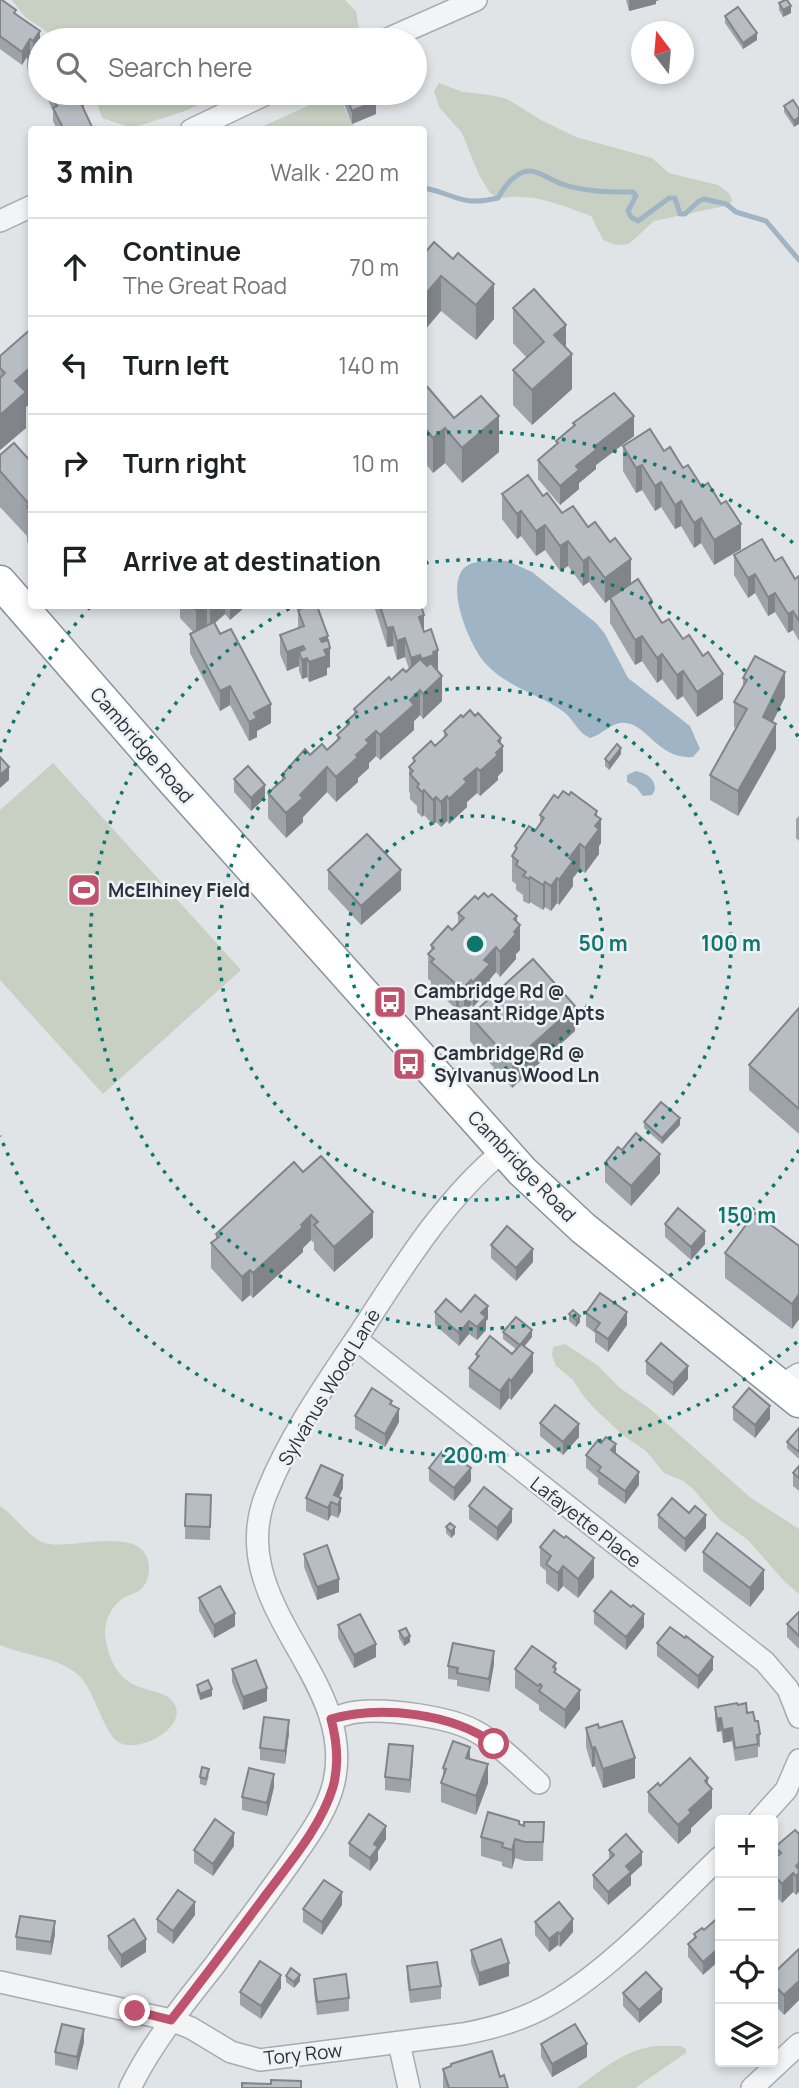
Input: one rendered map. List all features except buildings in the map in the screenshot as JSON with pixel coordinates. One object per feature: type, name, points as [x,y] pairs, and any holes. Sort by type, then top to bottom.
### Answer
[{"type":"highway","name":"Cambridge Road","points":[[0,582],[169,776],[542,1190],[583,1228],[793,1387]]},
{"type":"street","points":[[412,28],[476,0]]},
{"type":"street","points":[[199,126],[243,105]]},
{"type":"street","points":[[0,221],[28,208]]},
{"type":"street","name":"Sylvanus Wood Lane","points":[[130,2088],[154,2044],[171,2020],[282,1874],[323,1810],[332,1790],[336,1742],[331,1719],[265,1583],[260,1566],[258,1529],[261,1511],[274,1477],[315,1401],[392,1284],[455,1199],[482,1168],[504,1150]]},
{"type":"street","name":"Lafayette Place","points":[[356,1339],[765,1662],[788,1689],[799,1717]]},
{"type":"street","points":[[331,1719],[372,1711],[455,1722],[485,1737],[539,1783]]},
{"type":"street","points":[[764,1815],[786,1790],[799,1760]]},
{"type":"street","points":[[409,2088],[399,2043],[486,2029],[532,2014],[554,2003],[637,1936],[715,1862]]},
{"type":"street","name":"Tory Row","points":[[0,1982],[171,2020],[199,2032],[230,2052],[249,2059],[272,2059],[399,2043]]},
{"type":"street","points":[[752,2088],[799,2044]]},
{"type":"green space","points":[[12,0],[345,0],[356,11],[359,28],[41,28],[25,17]]},
{"type":"green space","points":[[439,83],[463,92],[507,99],[576,137],[652,158],[669,173],[718,185],[729,193],[732,200],[730,205],[654,221],[629,244],[616,245],[603,240],[591,216],[535,198],[498,198],[490,193],[479,175],[462,133],[439,107],[434,91]]},
{"type":"green space","points":[[98,105],[198,105],[138,126],[126,126],[102,118]]},
{"type":"green space","points":[[310,105],[343,105],[354,126],[263,126]]},
{"type":"green space","name":"McElhiney Field","points":[[53,763],[241,970],[103,1094],[0,980],[0,810]]},
{"type":"green space","points":[[565,1344],[597,1365],[620,1388],[649,1408],[751,1498],[799,1529],[799,1594],[748,1540],[720,1520],[693,1489],[683,1481],[664,1473],[646,1451],[624,1436],[596,1410],[573,1380],[556,1366],[552,1355],[553,1347]]},
{"type":"green space","points":[[0,1506],[42,1542],[60,1545],[116,1541],[139,1547],[146,1555],[149,1568],[146,1582],[139,1591],[117,1603],[107,1620],[106,1640],[113,1664],[124,1678],[135,1685],[164,1694],[175,1706],[176,1716],[164,1733],[141,1744],[120,1743],[108,1730],[88,1688],[75,1672],[58,1663],[0,1645]]},
{"type":"green space","points":[[656,2046],[681,2046],[686,2049],[686,2053],[635,2088],[577,2088],[624,2056]]},
{"type":"water","points":[[508,561],[532,572],[596,623],[605,634],[628,678],[690,726],[700,749],[693,757],[680,756],[660,747],[629,723],[616,724],[590,738],[582,733],[564,712],[493,671],[479,655],[467,631],[457,589],[464,568],[473,563]]},
{"type":"water","points":[[636,771],[652,779],[655,790],[652,795],[643,796],[636,787],[627,782],[627,775]]},
{"type":"waterway","points":[[427,189],[466,200],[498,198],[516,176],[531,171],[579,189],[633,192],[636,196],[628,211],[631,217],[638,221],[669,198],[675,198],[680,214],[685,214],[704,199],[726,204],[736,212],[766,221],[799,260]]},
{"type":"place","name":"McElhiney Field","points":[[84,890]]},
{"type":"place","name":"Cambridge Rd @ Pheasant Ridge Apts","points":[[390,1002]]},
{"type":"place","name":"Cambridge Rd @ Sylvanus Wood Ln","points":[[409,1064]]},
{"type":"route","points":[[135,2011],[171,2020],[282,1874],[323,1810],[334,1783],[337,1758],[331,1719],[372,1711],[444,1719],[476,1731],[494,1744]]}]
